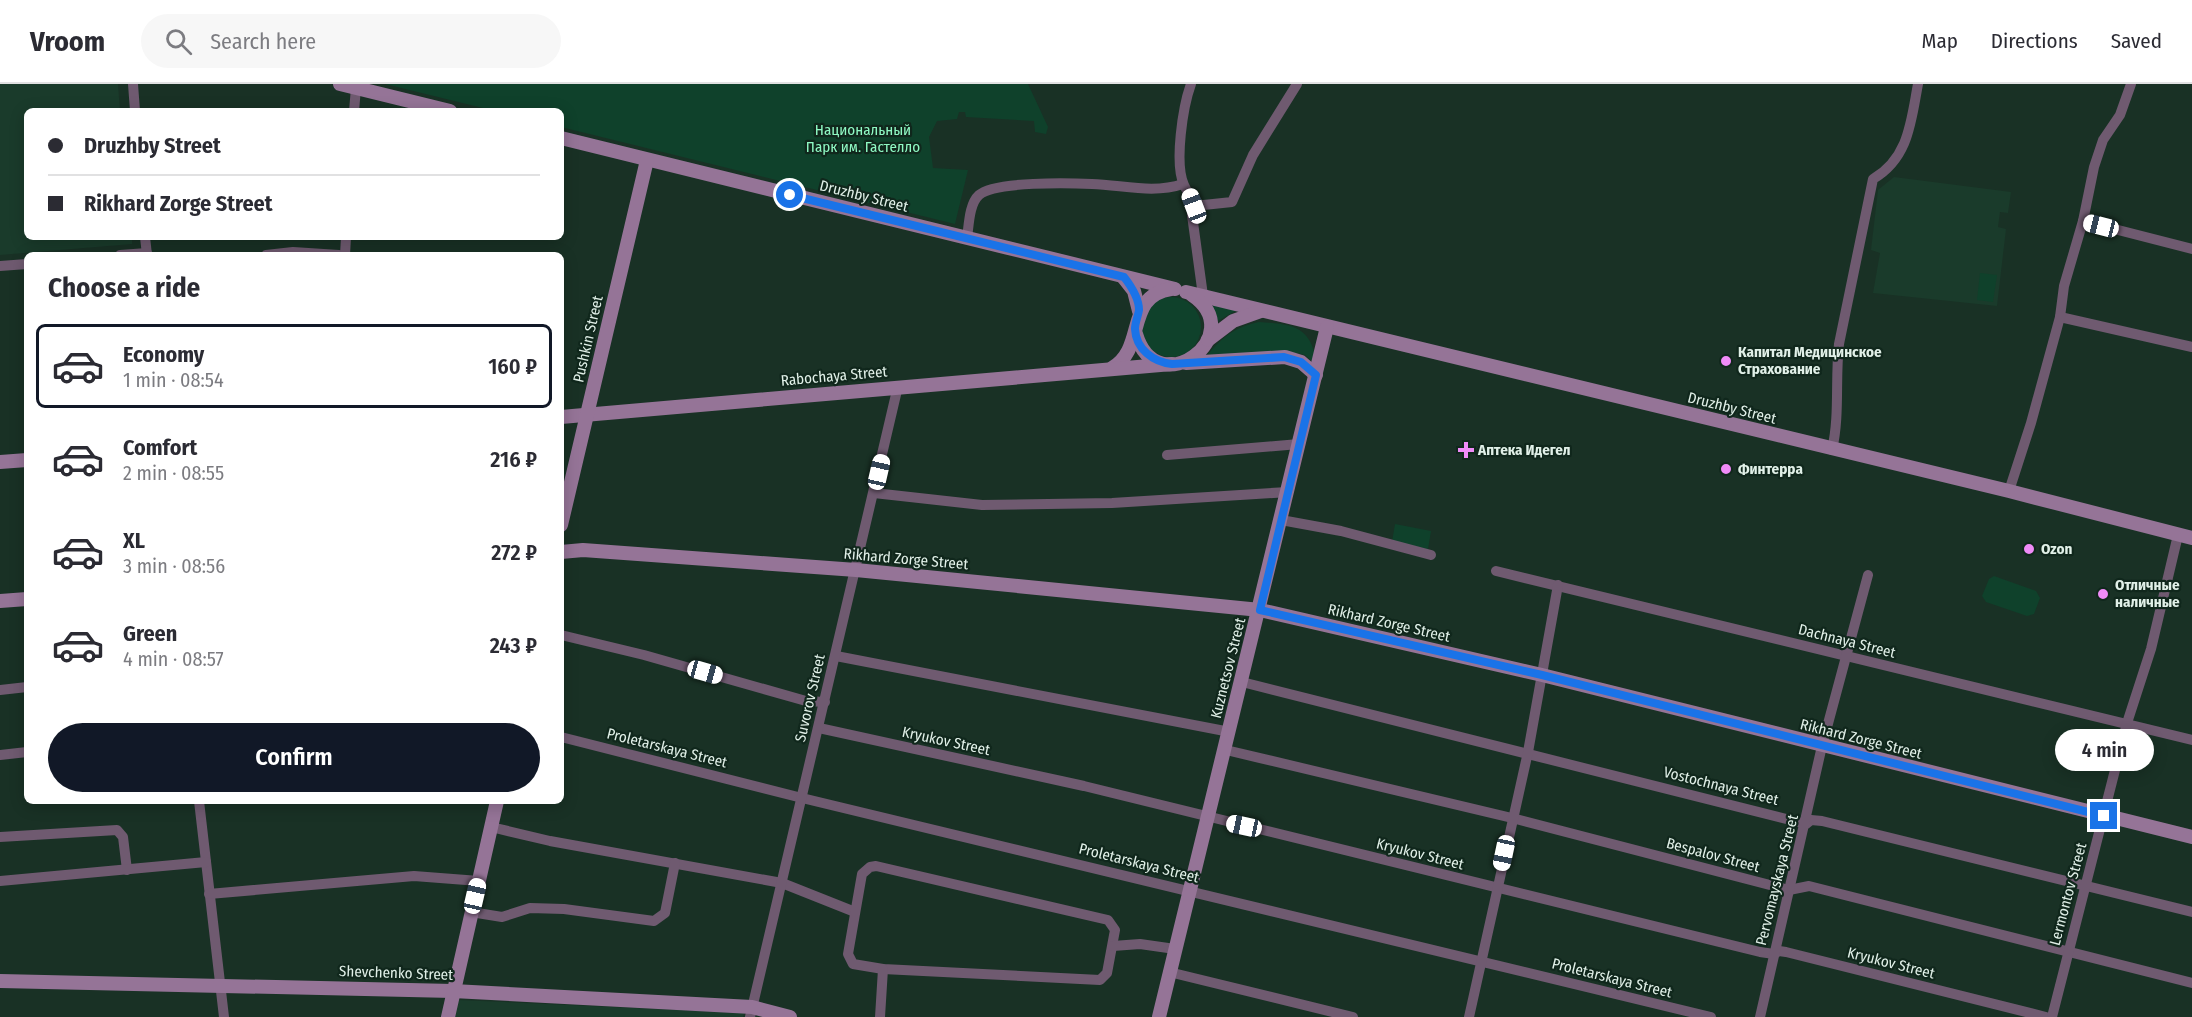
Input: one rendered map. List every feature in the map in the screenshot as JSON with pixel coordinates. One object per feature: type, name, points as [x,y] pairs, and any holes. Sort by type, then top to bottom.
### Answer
[{"type":"street","points":[[133,84],[135,108]]},
{"type":"street","points":[[340,84],[438,108]]},
{"type":"street","points":[[1191,84],[1183,109],[1181,129],[1183,184],[1194,206],[1192,215],[1204,301],[1210,325],[1208,340]]},
{"type":"street","points":[[1194,206],[1232,202],[1253,155],[1297,84]]},
{"type":"street","points":[[1832,450],[1838,426],[1836,370],[1839,344],[1874,179],[1890,167],[1901,153],[1908,136],[1918,84]]},
{"type":"street","points":[[2009,491],[2031,423],[2060,317],[2064,286],[2083,221],[2094,167],[2103,140],[2120,115],[2131,84]]},
{"type":"street","points":[[354,108],[356,88]]},
{"type":"street","name":"Druzhby Street","points":[[564,139],[1180,290]]},
{"type":"street","name":"Pushkin Street","points":[[564,512],[647,160]]},
{"type":"street","points":[[967,238],[974,204],[979,195],[998,187],[1092,183],[1157,189],[1183,184]]},
{"type":"street","points":[[2083,221],[2192,249]]},
{"type":"street","points":[[0,266],[24,264]]},
{"type":"street","points":[[1110,369],[1125,359],[1136,334],[1139,311],[1134,291],[1124,277]]},
{"type":"street","points":[[1139,311],[1154,295],[1180,290],[1204,301]]},
{"type":"street","name":"Druzhby Street","points":[[1204,301],[1264,311],[2009,491],[2192,538]]},
{"type":"street","points":[[1136,334],[1149,356],[1178,364],[1199,354],[1208,340],[1233,321],[1264,311]]},
{"type":"street","points":[[2060,317],[2192,347]]},
{"type":"street","name":"Kuznetsov Street","points":[[1159,1017],[1206,818],[1226,750],[1327,327]]},
{"type":"street","name":"Rabochaya Street","points":[[564,417],[898,386],[1284,357],[1301,362],[1316,375]]},
{"type":"street","name":"Suvorov Street","points":[[751,1012],[898,386]]},
{"type":"street","points":[[1167,455],[1299,444]]},
{"type":"street","points":[[0,462],[24,460]]},
{"type":"street","points":[[874,493],[982,505],[1112,503],[1287,492]]},
{"type":"street","points":[[1281,520],[1341,531],[1431,555]]},
{"type":"street","name":"Lermontov Street","points":[[2052,1017],[2127,723],[2151,650],[2178,535]]},
{"type":"street","name":"Rikhard Zorge Street","points":[[564,552],[583,550],[856,570],[1260,610],[1542,675],[2192,837]]},
{"type":"street","name":"Dachnaya Street","points":[[1496,571],[2192,740]]},
{"type":"street","name":"Pervomayskaya Street","points":[[1760,1017],[1822,746],[1868,575]]},
{"type":"street","points":[[1468,1017],[1528,752],[1558,585]]},
{"type":"street","points":[[0,601],[24,599]]},
{"type":"street","points":[[564,636],[644,655],[806,701],[825,702]]},
{"type":"street","points":[[836,656],[1230,732]]},
{"type":"street","name":"Vostochnaya Street","points":[[1242,682],[1528,752],[1806,824],[1810,820],[1822,821],[2192,912]]},
{"type":"street","points":[[0,690],[24,687]]},
{"type":"street","name":"Kryukov Street","points":[[819,728],[1084,786],[1496,889],[1774,954],[1779,951],[1786,952],[2046,1017]]},
{"type":"street","name":"Proletarskaya Street","points":[[564,738],[802,798],[1711,1017]]},
{"type":"street","name":"Bespalov Street","points":[[1226,750],[1512,818],[1789,890],[1809,885],[2192,983]]},
{"type":"street","points":[[0,755],[24,752]]},
{"type":"street","points":[[199,804],[224,1017]]},
{"type":"street","points":[[448,1017],[496,804]]},
{"type":"street","points":[[491,827],[550,841],[782,883],[855,912]]},
{"type":"street","points":[[0,837],[117,831],[123,837],[127,870]]},
{"type":"street","points":[[0,881],[206,862]]},
{"type":"street","points":[[471,912],[502,917],[530,909],[564,909],[658,920],[665,913],[675,863]]},
{"type":"street","points":[[876,866],[1108,920],[1115,930],[1113,946],[1107,973],[1100,980],[883,969],[858,966],[849,959],[862,874],[870,867],[876,866]]},
{"type":"street","points":[[209,894],[414,876],[479,881]]},
{"type":"street","points":[[1113,946],[1140,944],[1175,948]]},
{"type":"street","points":[[880,1017],[883,969]]},
{"type":"street","points":[[1169,972],[1353,1017]]},
{"type":"street","name":"Shevchenko Street","points":[[0,981],[220,984],[453,991],[751,1012],[790,1017]]},
{"type":"shaded area","points":[[0,84],[118,84],[120,108],[24,108],[24,240],[132,240],[132,244],[0,255]]},
{"type":"shaded area","points":[[1894,177],[2011,192],[2008,213],[2000,212],[1998,227],[2006,229],[1997,306],[1873,293],[1880,253],[1871,250],[1878,190]]},
{"type":"shaded area","points":[[458,1000],[744,1013],[743,1017],[455,1017]]},
{"type":"green space","name":"Национальный Парк им. Гастелло","points":[[385,84],[1028,84],[1048,127],[1046,134],[1035,132],[1034,121],[966,117],[965,112],[959,112],[957,119],[937,121],[929,137],[933,168],[968,170],[955,224],[564,128],[564,108],[483,108]]},
{"type":"green space","points":[[1980,273],[1997,275],[1993,302],[1977,300]]},
{"type":"green space","points":[[1165,297],[1177,297],[1188,302],[1196,310],[1201,327],[1199,339],[1188,352],[1177,357],[1165,357],[1154,352],[1146,344],[1141,333],[1141,321],[1146,310],[1154,302]]},
{"type":"green space","points":[[1212,303],[1237,310],[1216,322]]},
{"type":"green space","points":[[1259,322],[1283,324],[1300,330],[1311,343],[1317,366],[1305,355],[1297,353],[1205,358],[1228,335],[1242,327]]},
{"type":"green space","points":[[1395,524],[1431,531],[1428,549],[1392,542]]},
{"type":"green space","points":[[1994,576],[2036,591],[2040,598],[2034,614],[2027,616],[1986,602],[1982,596],[1989,579]]},
{"type":"place","name":"Капитал Медицинское Страхование","points":[[1726,361]]},
{"type":"place","name":"Аптека Идегел","points":[[1466,450]]},
{"type":"place","name":"Финтерра","points":[[1726,469]]},
{"type":"place","name":"Ozon","points":[[2029,549]]},
{"type":"place","name":"Отличные наличные","points":[[2103,594]]},
{"type":"route","points":[[790,195],[1124,277],[1137,299],[1139,311],[1135,327],[1138,341],[1149,356],[1165,364],[1284,357],[1294,359],[1306,366],[1316,375],[1260,610],[1542,675],[2104,816]]}]
